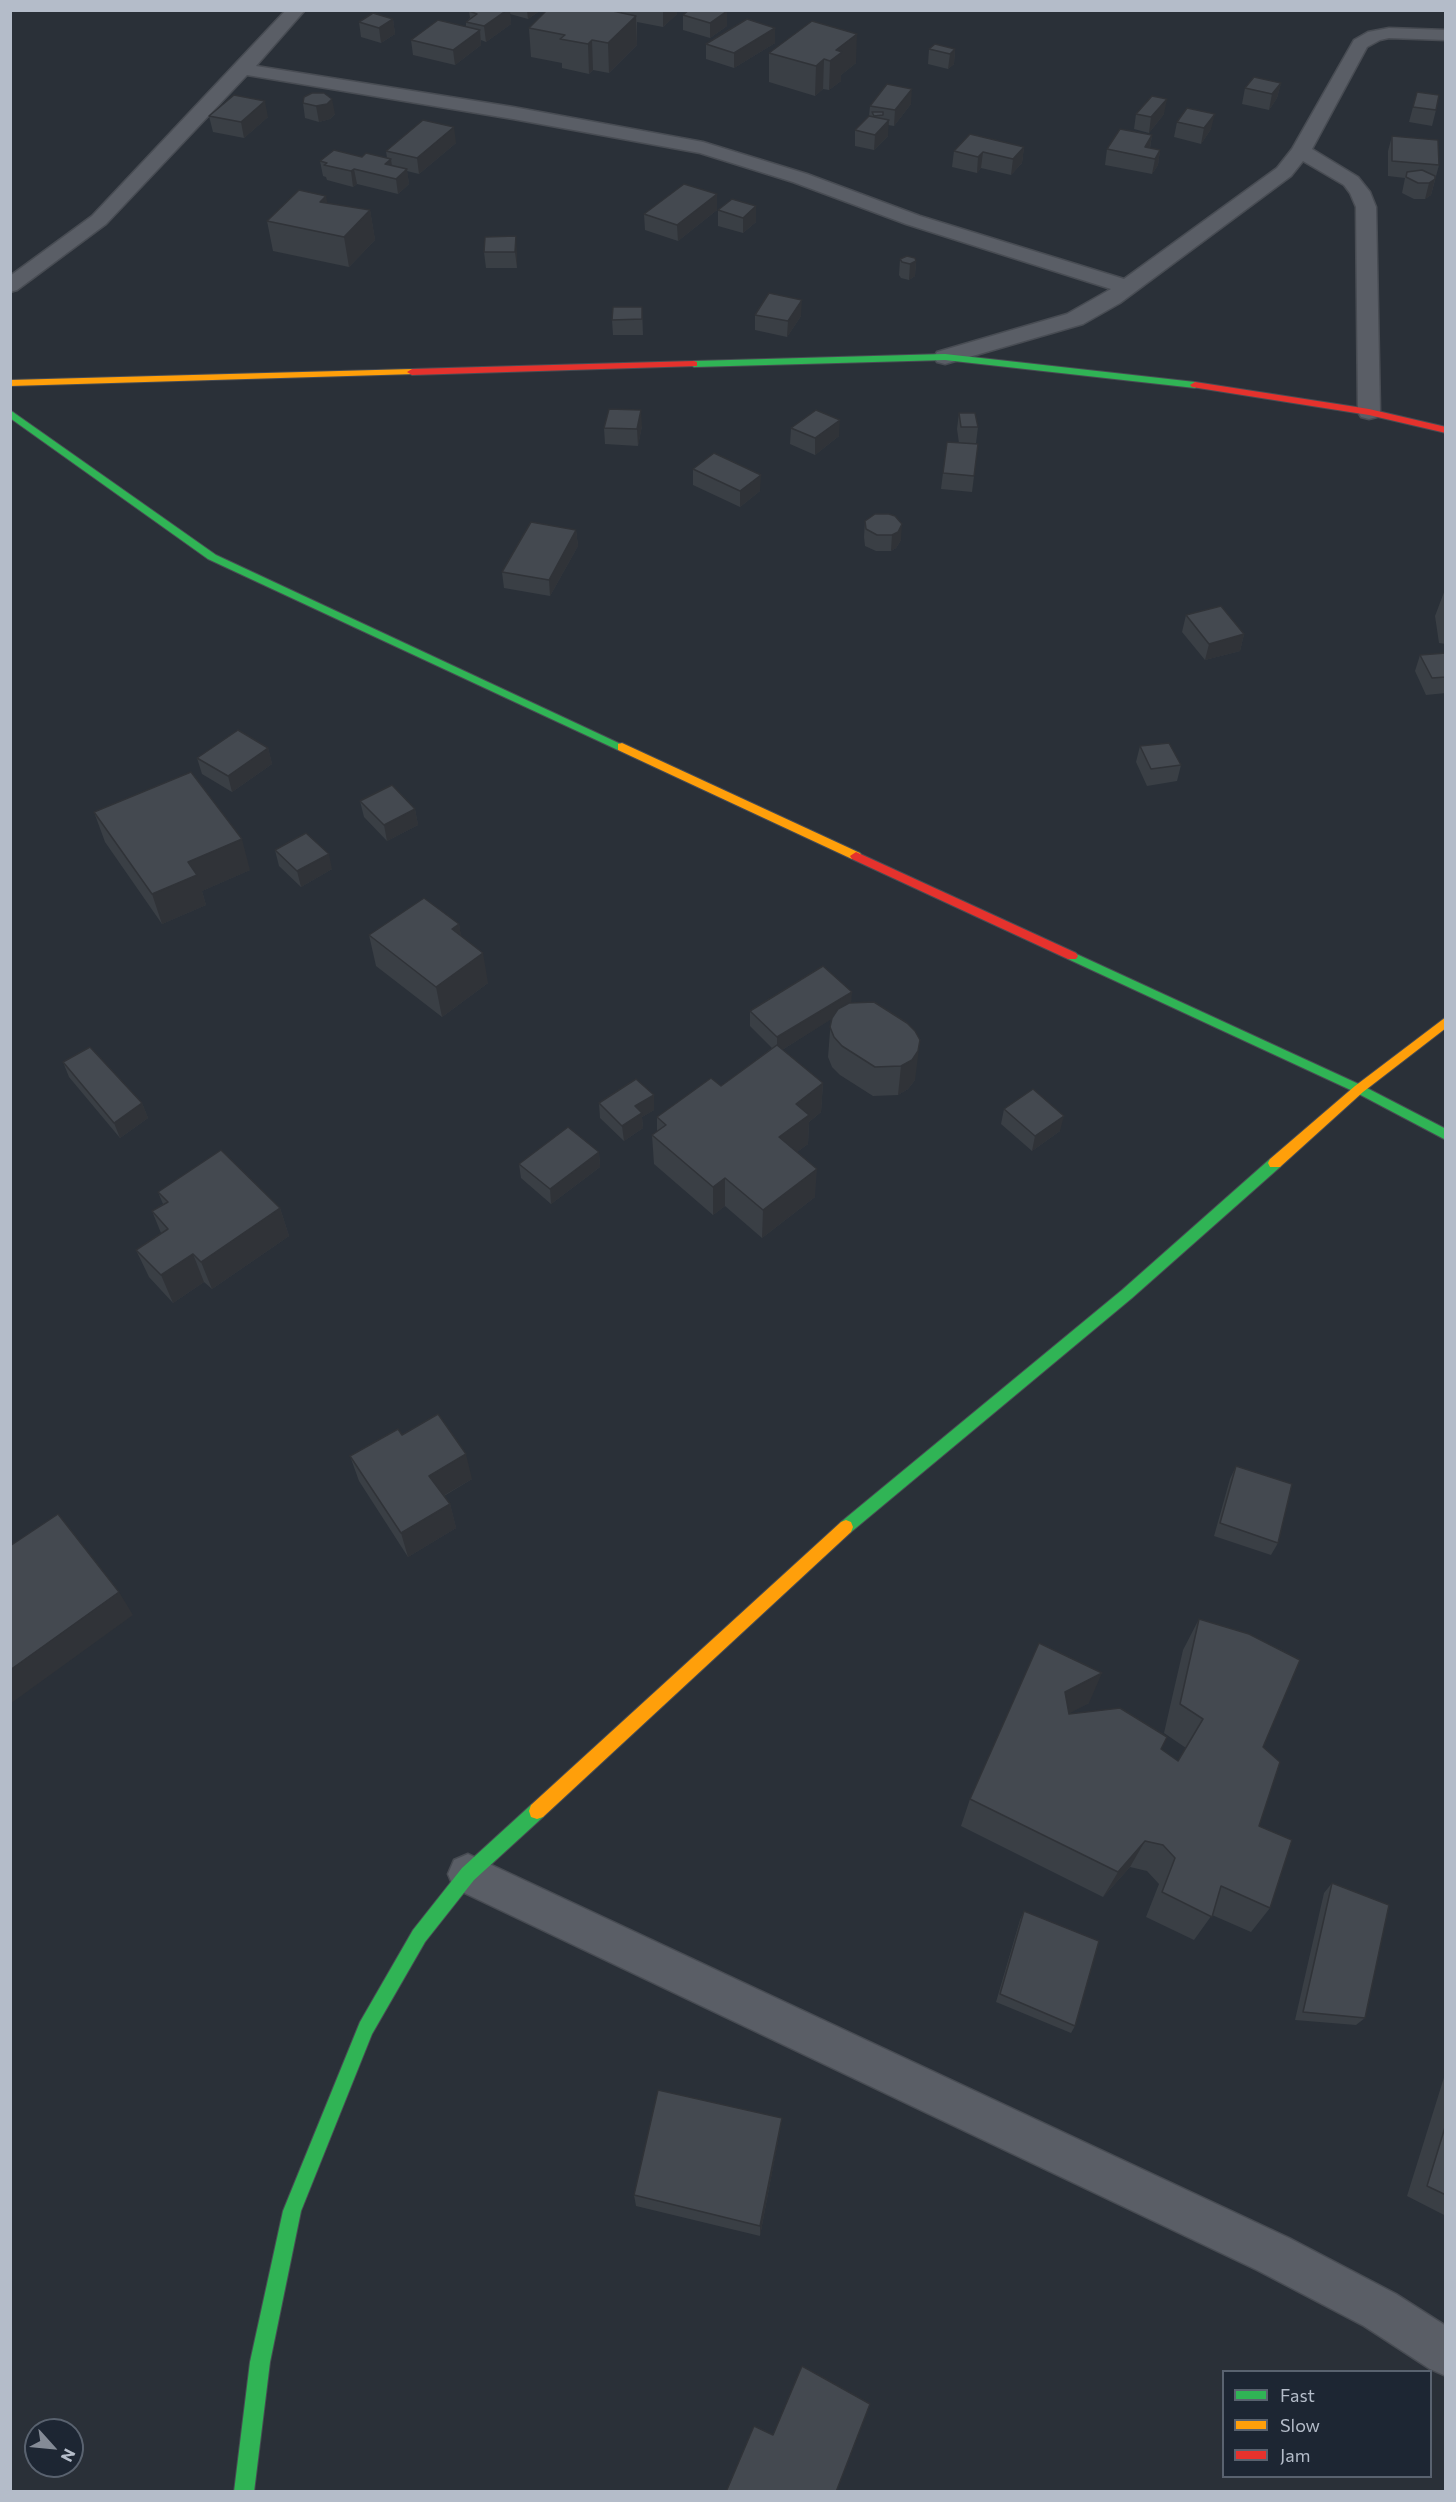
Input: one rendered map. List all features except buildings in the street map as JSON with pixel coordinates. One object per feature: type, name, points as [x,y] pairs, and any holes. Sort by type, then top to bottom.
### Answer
[{"type":"street","points":[[10,286],[99,219],[243,69],[296,10]]},
{"type":"street","points":[[945,357],[1075,319],[1127,287],[1284,172],[1301,151],[1360,44],[1374,36],[1389,33],[1446,35]]},
{"type":"street","points":[[243,69],[513,113],[703,148],[800,178],[913,220],[1127,287]]},
{"type":"street","points":[[1301,151],[1351,181],[1360,192],[1366,207],[1369,412]]},
{"type":"street","points":[[10,383],[945,357],[1216,386],[1369,412],[1446,430]]},
{"type":"street","points":[[10,413],[212,557],[1359,1089],[1446,1136]]},
{"type":"street","points":[[244,2492],[260,2362],[292,2211],[366,2028],[419,1936],[468,1874],[846,1527],[1127,1294],[1359,1089],[1446,1021]]},
{"type":"street","points":[[468,1874],[1273,2254],[1380,2310],[1446,2353]]},
{"type":"traffic: fast","points":[[694,364],[945,357],[1195,385]]},
{"type":"traffic: fast","points":[[10,413],[212,557],[622,747]]},
{"type":"traffic: fast","points":[[1072,956],[1359,1089],[1446,1135]]},
{"type":"traffic: fast","points":[[846,1527],[1127,1294],[1275,1163]]},
{"type":"traffic: fast","points":[[244,2492],[260,2362],[292,2211],[366,2028],[419,1936],[468,1874],[537,1811]]},
{"type":"traffic: slow","points":[[10,383],[412,372]]},
{"type":"traffic: slow","points":[[622,747],[856,856]]},
{"type":"traffic: slow","points":[[1275,1163],[1359,1089],[1446,1021]]},
{"type":"traffic: slow","points":[[537,1811],[846,1527]]},
{"type":"traffic: jam","points":[[412,372],[694,364]]},
{"type":"traffic: jam","points":[[1195,385],[1369,412],[1446,430]]},
{"type":"traffic: jam","points":[[856,856],[1072,956]]}]
